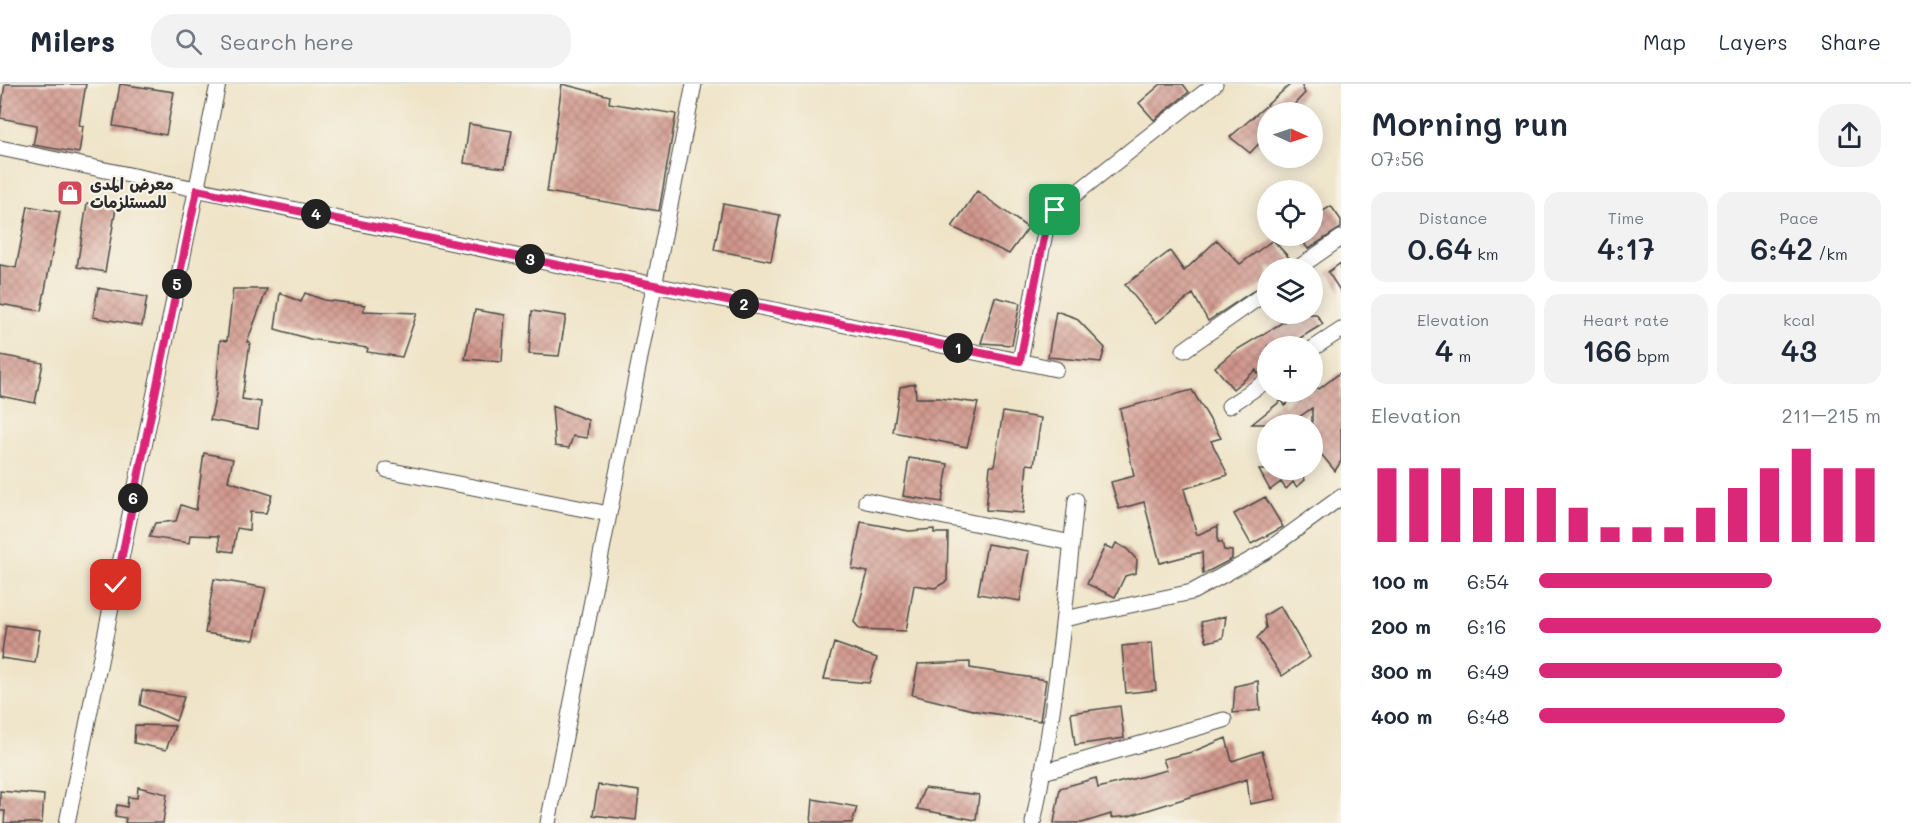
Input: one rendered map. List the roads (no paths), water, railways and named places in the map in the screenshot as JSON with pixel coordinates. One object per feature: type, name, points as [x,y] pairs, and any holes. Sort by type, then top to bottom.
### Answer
[{"type":"street","points":[[67,823],[218,84]]},
{"type":"street","points":[[548,823],[694,84]]},
{"type":"street","points":[[1020,361],[1045,233],[1055,210],[1215,84]]},
{"type":"street","points":[[0,148],[1056,369]]},
{"type":"street","points":[[1312,258],[1341,238]]},
{"type":"street","points":[[1184,351],[1257,299]]},
{"type":"street","points":[[1323,342],[1341,330]]},
{"type":"street","points":[[1228,406],[1257,387]]},
{"type":"street","points":[[387,470],[609,514]]},
{"type":"street","points":[[1064,619],[1192,592],[1265,552],[1341,497]]},
{"type":"street","points":[[1033,823],[1043,772],[1064,619],[1076,500]]},
{"type":"street","points":[[866,501],[1072,543]]},
{"type":"street","points":[[1043,772],[1224,720]]},
{"type":"place","name":"معرض المدى للمستلزمات","points":[[70,193]]}]
